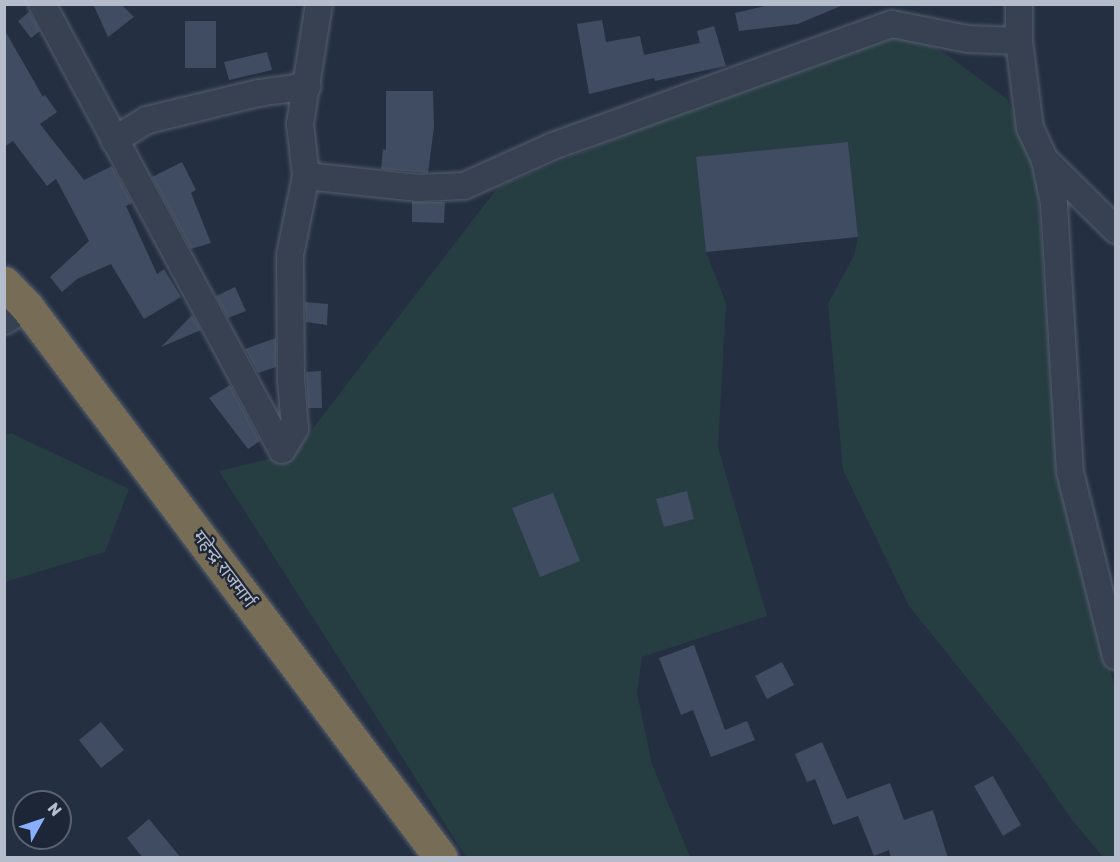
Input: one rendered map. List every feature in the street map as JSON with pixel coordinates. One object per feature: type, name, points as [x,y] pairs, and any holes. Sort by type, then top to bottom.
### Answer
[{"type":"highway","name":"महेन्द्र राजमार्ग","points":[[4,283],[16,314],[441,858]]},
{"type":"street","points":[[42,4],[282,450],[295,428],[291,379],[291,255],[306,176],[300,124],[308,86],[319,4]]},
{"type":"street","points":[[1019,4],[1019,41],[1030,128],[1045,160],[1054,204],[1070,472],[1116,656]]},
{"type":"street","points":[[306,176],[418,188],[464,186],[553,147],[892,24],[968,39],[1019,41]]},
{"type":"street","points":[[114,140],[147,120],[259,93],[308,86]]},
{"type":"street","points":[[1045,160],[1116,230]]},
{"type":"green space","points":[[910,34],[946,54],[1007,99],[1036,165],[1054,426],[1087,593],[1115,686],[1115,857],[1103,857],[1072,820],[1018,742],[909,606],[843,470],[828,304],[854,255],[858,237],[848,142],[696,158],[706,252],[726,303],[718,447],[767,616],[642,657],[637,693],[652,764],[690,857],[466,857],[219,471],[294,453],[498,187],[657,121],[888,35]]},
{"type":"green space","points":[[11,433],[129,489],[105,552],[5,582],[4,436]]},
{"type":"building","points":[[93,4],[121,4],[134,17],[108,37]]},
{"type":"building","points":[[774,4],[843,5],[798,24],[739,31],[735,13]]},
{"type":"building","points":[[29,12],[40,31],[31,38],[18,21]]},
{"type":"building","points":[[602,20],[606,42],[640,36],[644,55],[700,43],[697,31],[714,26],[726,66],[655,81],[654,78],[589,94],[577,24]]},
{"type":"building","points":[[185,21],[216,21],[216,68],[185,68]]},
{"type":"building","points":[[4,29],[43,97],[45,95],[57,112],[40,124],[84,180],[112,166],[132,203],[126,206],[157,274],[164,269],[181,297],[144,319],[111,264],[77,279],[62,292],[50,277],[89,241],[56,179],[47,186],[13,141],[4,147]]},
{"type":"building","points":[[267,52],[272,70],[229,80],[224,62]]},
{"type":"building","points":[[386,91],[433,91],[434,127],[428,173],[381,169],[383,149],[386,150]]},
{"type":"building","points":[[848,142],[858,237],[706,252],[696,157]]},
{"type":"building","points":[[182,162],[196,190],[191,193],[211,243],[191,249],[152,177]]},
{"type":"building","points":[[412,202],[445,202],[444,223],[412,222]]},
{"type":"building","points":[[235,287],[246,311],[228,318],[216,296]]},
{"type":"building","points":[[305,302],[328,304],[327,325],[306,322]]},
{"type":"building","points":[[192,315],[201,330],[161,347]]},
{"type":"building","points":[[276,338],[276,367],[258,373],[245,349]]},
{"type":"building","points":[[321,371],[322,408],[308,408],[306,372]]},
{"type":"building","points":[[230,385],[260,441],[248,449],[209,398]]},
{"type":"building","points":[[687,491],[694,519],[664,527],[656,499]]},
{"type":"building","points":[[553,493],[580,561],[540,577],[512,508]]},
{"type":"building","points":[[694,645],[725,730],[747,721],[755,740],[711,757],[693,710],[681,715],[659,658]]},
{"type":"building","points":[[782,662],[794,685],[767,699],[755,676]]},
{"type":"building","points":[[101,722],[124,750],[101,768],[79,740]]},
{"type":"building","points":[[822,742],[847,799],[890,783],[904,820],[933,810],[948,858],[891,858],[889,850],[874,856],[858,816],[833,825],[815,779],[807,782],[795,754]]},
{"type":"building","points":[[993,776],[1021,825],[1003,836],[974,786]]},
{"type":"building","points":[[149,819],[181,858],[143,858],[127,838]]}]
